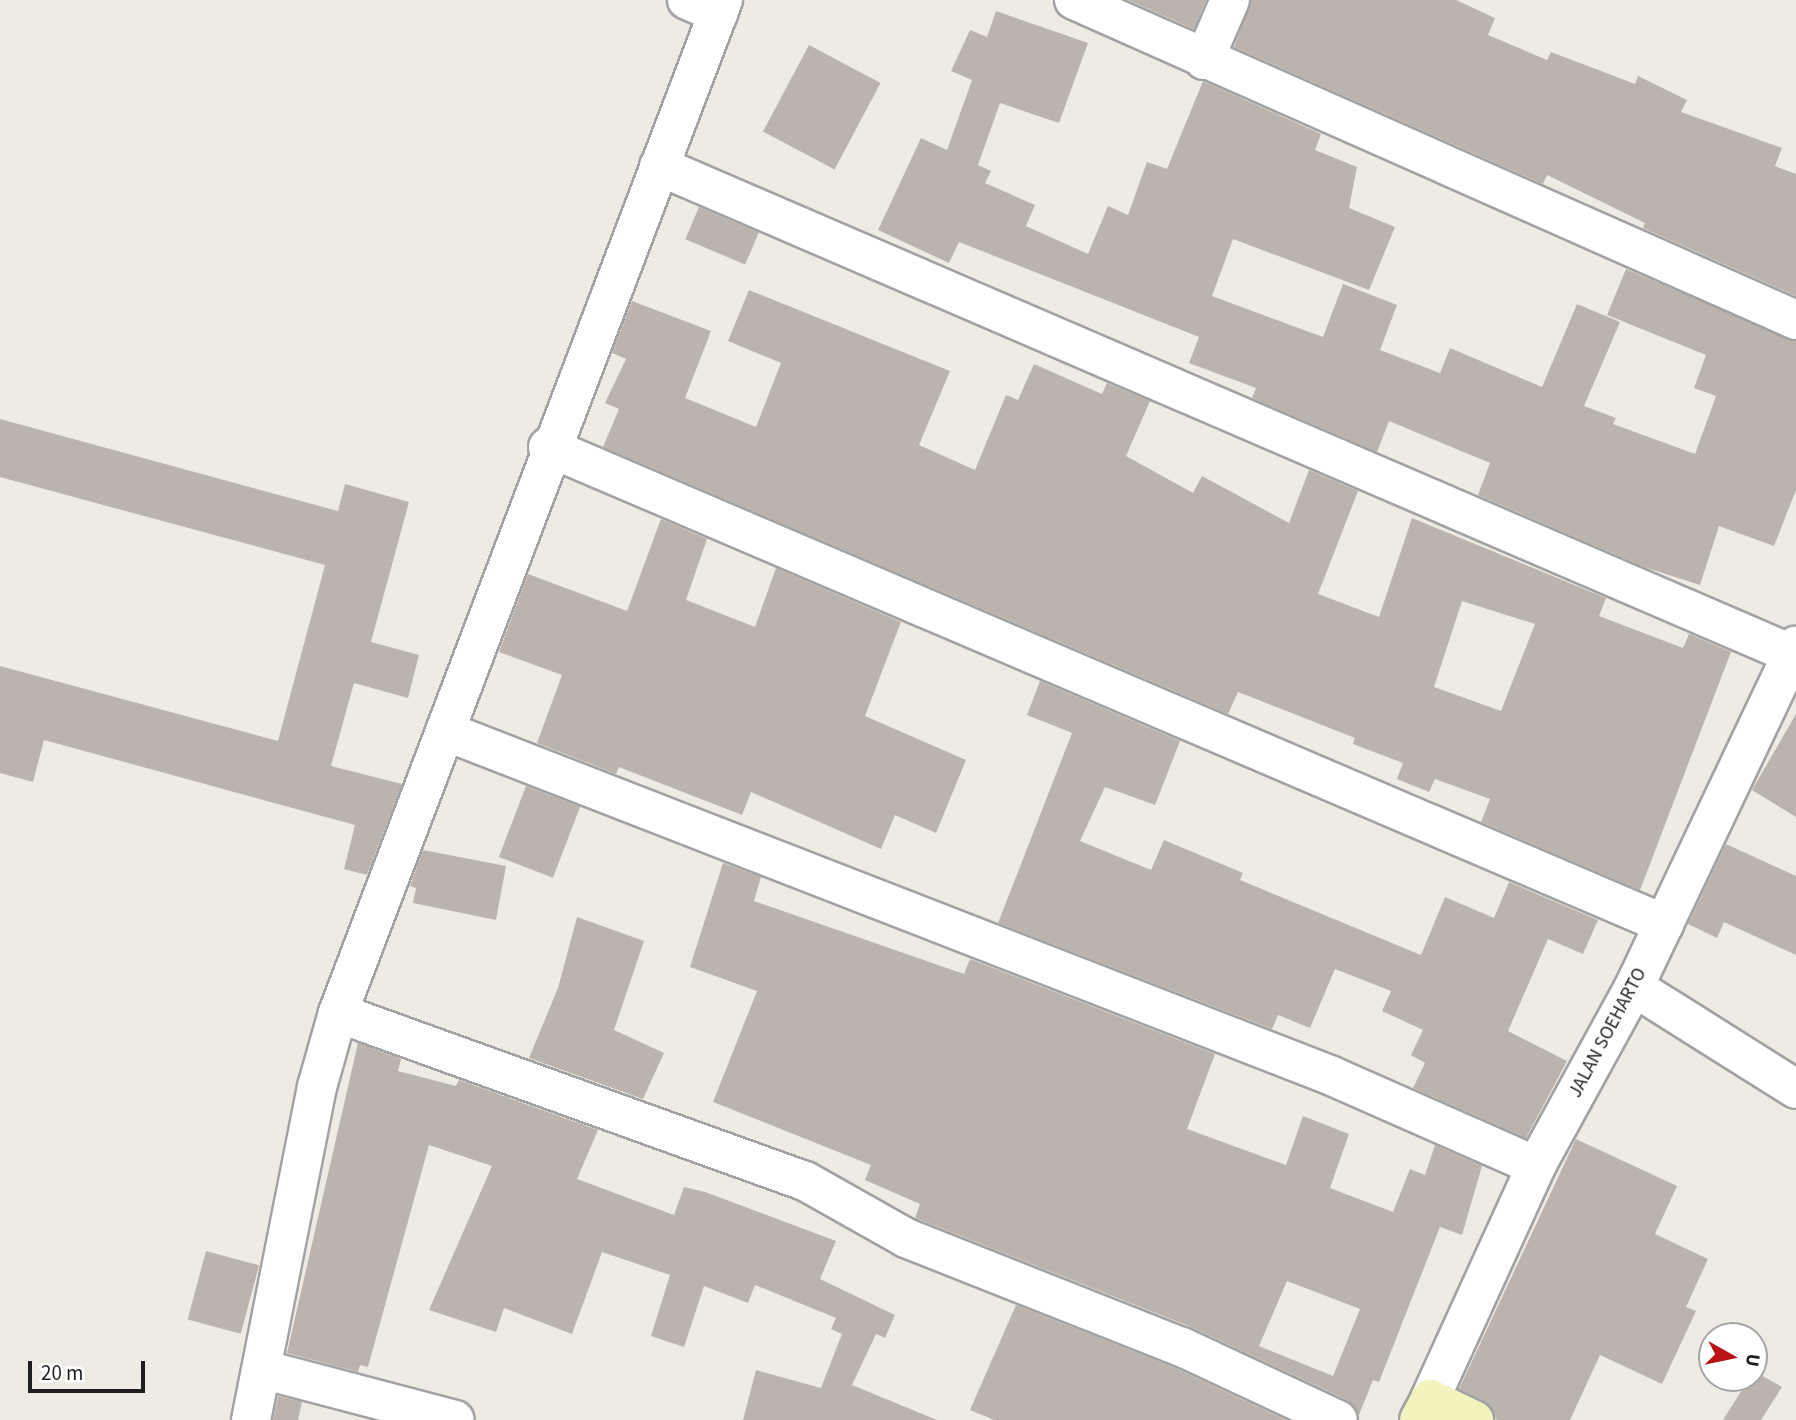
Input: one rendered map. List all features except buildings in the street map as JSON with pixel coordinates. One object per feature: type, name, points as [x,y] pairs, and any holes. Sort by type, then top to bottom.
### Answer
[{"type":"main road","points":[[1425,1410],[1474,1420]]},
{"type":"street","points":[[1074,0],[1204,60],[1796,320]]},
{"type":"street","points":[[1204,60],[1230,0]]},
{"type":"street","points":[[251,1420],[265,1370],[317,1087],[338,1013],[445,731],[548,447],[659,166],[709,4]]},
{"type":"street","points":[[659,166],[1795,652]]},
{"type":"street","points":[[548,447],[1664,924]]},
{"type":"street","name":"JALAN SOEHARTO","points":[[1425,1410],[1536,1167],[1634,987],[1795,652]]},
{"type":"street","points":[[445,731],[1332,1076],[1536,1167]]},
{"type":"street","points":[[1634,987],[1796,1089]]},
{"type":"street","points":[[338,1013],[805,1181],[906,1238],[1182,1347],[1338,1420]]},
{"type":"street","points":[[265,1370],[455,1420]]}]
